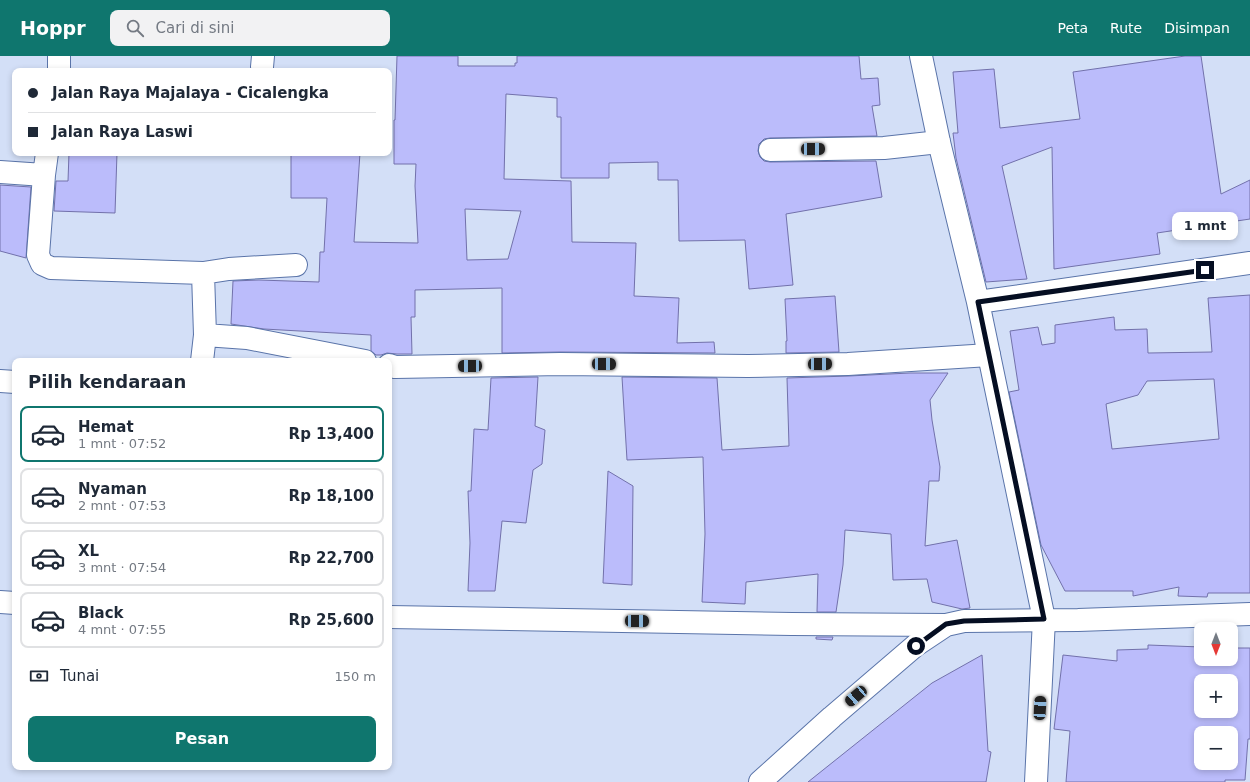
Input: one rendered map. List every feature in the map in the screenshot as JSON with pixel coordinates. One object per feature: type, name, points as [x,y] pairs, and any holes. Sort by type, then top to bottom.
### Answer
[{"type":"street","points":[[59,56],[59,68]]},
{"type":"street","points":[[921,56],[939,142],[978,302],[989,355],[1037,620],[1036,782]]},
{"type":"street","points":[[770,150],[884,148],[939,142]]},
{"type":"street","points":[[47,156],[38,255],[42,264],[50,268],[202,273],[229,269],[296,265]]},
{"type":"street","points":[[0,172],[44,175]]},
{"type":"street","points":[[978,302],[1250,263]]},
{"type":"street","points":[[202,273],[204,335],[202,358]]},
{"type":"street","points":[[204,335],[247,338],[350,358]]},
{"type":"street","points":[[392,366],[560,364],[748,366],[848,364],[989,355]]},
{"type":"street","points":[[0,381],[12,382]]},
{"type":"street","points":[[0,602],[12,603]]},
{"type":"street","points":[[392,617],[784,624],[955,623],[1250,614]]},
{"type":"street","points":[[760,782],[891,666],[916,646],[955,623]]},
{"type":"building","points":[[397,56],[458,56],[458,66],[515,66],[515,63],[517,63],[517,56],[859,56],[861,79],[878,78],[880,105],[872,106],[877,136],[770,138],[764,139],[759,144],[758,151],[760,157],[764,161],[770,162],[876,161],[882,197],[786,214],[793,285],[749,289],[745,240],[679,241],[678,180],[658,180],[658,162],[609,163],[609,178],[561,178],[561,117],[557,117],[557,98],[506,94],[504,179],[571,181],[572,242],[636,243],[634,296],[679,298],[677,343],[714,342],[715,353],[502,353],[502,288],[415,290],[415,317],[411,317],[412,354],[387,353],[376,355],[371,351],[371,335],[264,329],[231,324],[233,281],[259,280],[319,282],[320,252],[324,252],[327,198],[291,198],[291,156],[360,156],[354,242],[418,243],[415,186],[416,164],[394,164],[394,120]],"holes":[[[465,209],[521,211],[508,259],[467,260]]]},
{"type":"building","points":[[1185,56],[1201,56],[1221,194],[1250,180],[1250,219],[1157,233],[1160,254],[1054,269],[1052,147],[1002,166],[1027,279],[986,282],[956,158],[953,133],[958,133],[953,72],[994,69],[1000,128],[1080,119],[1073,72]]},
{"type":"building","points":[[69,156],[117,156],[115,213],[54,211],[56,181],[68,181]]},
{"type":"building","points":[[0,185],[31,187],[26,258],[0,251]]},
{"type":"building","points":[[1250,295],[1250,593],[1208,593],[1207,597],[1178,596],[1179,587],[1133,596],[1133,591],[1065,591],[1041,545],[1009,392],[1019,390],[1010,331],[1038,327],[1042,345],[1055,343],[1055,325],[1114,317],[1115,330],[1147,329],[1148,353],[1212,352],[1208,298]],"holes":[[[1214,379],[1219,439],[1112,449],[1106,404],[1138,395],[1147,381]]]},
{"type":"building","points":[[835,296],[839,352],[786,353],[787,341],[785,299]]},
{"type":"building","points":[[948,373],[930,400],[940,467],[939,481],[929,481],[925,546],[957,540],[970,608],[962,609],[932,602],[927,579],[893,580],[891,534],[845,530],[843,565],[836,612],[817,612],[818,574],[746,582],[745,604],[702,602],[705,534],[703,457],[627,460],[622,377],[717,378],[722,450],[789,446],[787,378]]},
{"type":"building","points":[[538,377],[535,426],[545,430],[542,464],[533,470],[526,523],[502,521],[495,591],[468,591],[470,543],[468,491],[471,491],[474,429],[488,430],[491,378]]},
{"type":"building","points":[[608,471],[633,486],[632,585],[603,583]]},
{"type":"building","points":[[816,637],[833,637],[832,640],[816,639]]},
{"type":"building","points":[[1148,645],[1194,647],[1194,666],[1238,666],[1238,648],[1250,648],[1250,739],[1248,739],[1245,780],[1225,780],[1225,782],[1066,782],[1070,731],[1054,729],[1063,655],[1117,661],[1117,650],[1148,649]]},
{"type":"building","points":[[982,655],[988,751],[991,752],[986,782],[808,782],[932,683]]},
{"type":"route","points":[[916,646],[946,624],[964,621],[1044,619],[978,302],[1205,270]]}]
